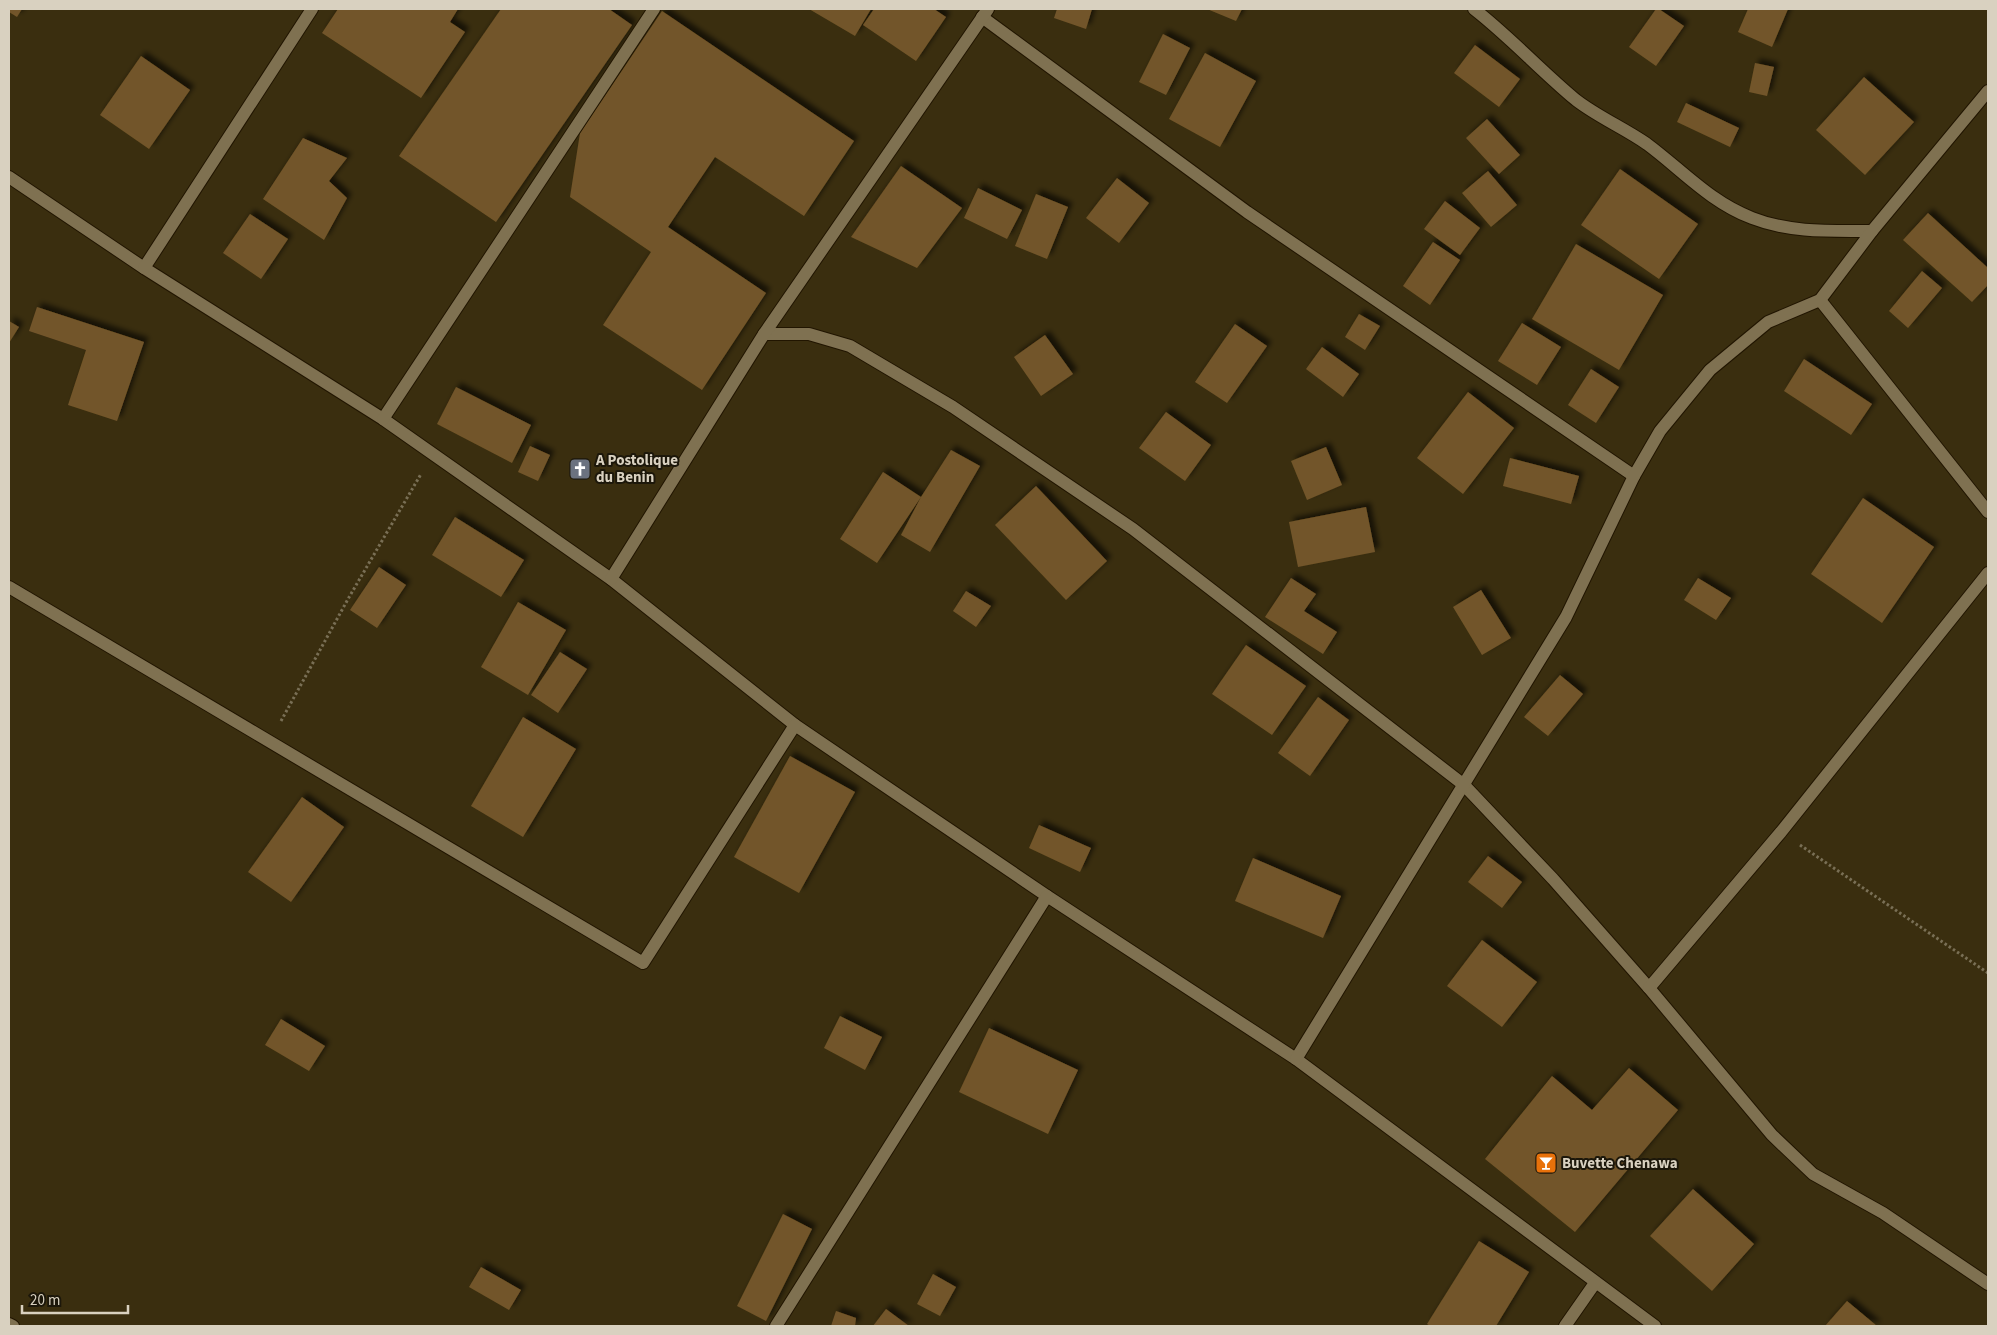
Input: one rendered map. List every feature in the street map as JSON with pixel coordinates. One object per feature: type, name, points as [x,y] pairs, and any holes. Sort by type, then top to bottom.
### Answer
[{"type":"street","points":[[144,268],[312,9]]},
{"type":"street","points":[[383,419],[654,9]]},
{"type":"street","points":[[1474,9],[1495,25],[1576,99],[1598,115],[1647,144],[1720,204],[1753,219],[1800,230],[1872,231]]},
{"type":"street","points":[[611,579],[764,334],[985,13],[1247,212],[1634,476]]},
{"type":"street","points":[[1296,1059],[1566,617],[1634,476],[1660,431],[1710,370],[1768,322],[1820,300],[1872,231],[1988,91]]},
{"type":"street","points":[[9,177],[144,268],[383,419],[611,579],[795,725],[1047,896],[1296,1059],[1655,1326]]},
{"type":"street","points":[[1820,300],[1988,512]]},
{"type":"street","points":[[764,334],[809,334],[850,346],[953,408],[1133,529],[1464,785],[1553,879],[1649,988],[1772,1135],[1813,1174],[1883,1213],[1988,1284]]},
{"type":"street","points":[[1649,988],[1781,832],[1988,573]]},
{"type":"street","points":[[9,587],[643,963],[795,725]]},
{"type":"street","points":[[776,1326],[1047,896]]},
{"type":"street","points":[[1565,1326],[1595,1283]]},
{"type":"street","points":[[9,1324],[13,1326]]},
{"type":"path","points":[[270,742],[348,599],[432,454]]},
{"type":"path","points":[[1781,832],[1988,972]]},
{"type":"building","points":[[9,9],[22,9],[17,17],[9,12]]},
{"type":"building","points":[[338,9],[458,9],[450,22],[465,32],[421,98],[322,33]]},
{"type":"building","points":[[501,9],[609,9],[632,25],[496,222],[399,156]]},
{"type":"building","points":[[809,9],[871,9],[855,36]]},
{"type":"building","points":[[874,9],[934,9],[946,17],[916,61],[863,25]]},
{"type":"building","points":[[1057,9],[1092,9],[1086,29],[1054,18]]},
{"type":"building","points":[[1207,9],[1242,9],[1236,21]]},
{"type":"building","points":[[1656,9],[1659,9],[1684,26],[1656,66],[1629,47]]},
{"type":"building","points":[[1748,9],[1788,9],[1772,47],[1738,32]]},
{"type":"building","points":[[662,11],[854,141],[804,216],[715,157],[668,227],[766,293],[702,390],[603,325],[651,252],[570,197],[580,133]]},
{"type":"building","points":[[1163,34],[1190,48],[1166,95],[1139,82]]},
{"type":"building","points":[[1475,45],[1520,79],[1499,107],[1454,73]]},
{"type":"building","points":[[1205,53],[1256,81],[1220,147],[1169,119]]},
{"type":"building","points":[[141,56],[190,90],[149,149],[100,115]]},
{"type":"building","points":[[1755,63],[1774,67],[1767,96],[1749,92]]},
{"type":"building","points":[[1864,77],[1914,122],[1865,175],[1816,130]]},
{"type":"building","points":[[1686,103],[1739,128],[1730,147],[1677,122]]},
{"type":"building","points":[[1487,119],[1520,155],[1499,174],[1466,138]]},
{"type":"building","points":[[303,138],[347,158],[329,181],[347,198],[324,240],[263,199]]},
{"type":"building","points":[[901,166],[962,208],[917,268],[851,237]]},
{"type":"building","points":[[1620,169],[1698,224],[1659,279],[1581,225]]},
{"type":"building","points":[[1488,171],[1517,205],[1491,227],[1462,193]]},
{"type":"building","points":[[1117,178],[1149,203],[1119,243],[1086,218]]},
{"type":"building","points":[[978,188],[1022,210],[1007,239],[964,218]]},
{"type":"building","points":[[1036,194],[1068,207],[1047,259],[1015,246]]},
{"type":"building","points":[[1445,201],[1480,228],[1460,255],[1424,229]]},
{"type":"building","points":[[1928,213],[1988,268],[1988,285],[1972,302],[1903,240]]},
{"type":"building","points":[[250,214],[288,239],[261,279],[223,253]]},
{"type":"building","points":[[1433,242],[1460,260],[1430,305],[1403,286]]},
{"type":"building","points":[[1576,244],[1663,295],[1619,370],[1532,319]]},
{"type":"building","points":[[1922,271],[1942,288],[1908,328],[1889,311]]},
{"type":"building","points":[[37,307],[144,342],[117,421],[68,405],[86,350],[29,331]]},
{"type":"building","points":[[1359,314],[1380,326],[1365,350],[1345,337]]},
{"type":"building","points":[[9,321],[19,327],[9,343]]},
{"type":"building","points":[[1522,323],[1561,347],[1537,385],[1498,361]]},
{"type":"building","points":[[1235,324],[1267,346],[1227,403],[1195,382]]},
{"type":"building","points":[[1045,335],[1073,374],[1041,396],[1014,357]]},
{"type":"building","points":[[1322,347],[1359,374],[1343,397],[1306,369]]},
{"type":"building","points":[[1804,359],[1872,404],[1851,435],[1784,391]]},
{"type":"building","points":[[1591,369],[1619,387],[1596,423],[1568,405]]},
{"type":"building","points":[[456,387],[531,425],[512,463],[437,424]]},
{"type":"building","points":[[1468,392],[1514,428],[1463,494],[1417,458]]},
{"type":"building","points":[[1166,412],[1211,445],[1185,481],[1139,448]]},
{"type":"building","points":[[530,446],[550,455],[538,481],[518,472]]},
{"type":"building","points":[[1326,447],[1342,485],[1307,500],[1291,461]]},
{"type":"building","points":[[951,450],[980,466],[930,552],[901,535],[921,497]]},
{"type":"building","points":[[1510,458],[1579,476],[1571,504],[1503,486]]},
{"type":"building","points":[[883,472],[921,497],[877,563],[840,539]]},
{"type":"building","points":[[1036,486],[1107,561],[1066,600],[995,525]]},
{"type":"building","points":[[1863,498],[1934,547],[1882,623],[1811,574]]},
{"type":"building","points":[[1366,507],[1375,552],[1298,567],[1289,522]]},
{"type":"building","points":[[455,517],[524,560],[501,597],[432,555]]},
{"type":"building","points":[[379,567],[406,585],[377,628],[350,610]]},
{"type":"building","points":[[1291,578],[1316,594],[1304,611],[1337,632],[1323,654],[1265,617]]},
{"type":"building","points":[[1698,578],[1731,598],[1716,620],[1684,600]]},
{"type":"building","points":[[1481,590],[1511,638],[1482,655],[1453,607]]},
{"type":"building","points":[[966,591],[991,606],[976,627],[953,611]]},
{"type":"building","points":[[518,602],[566,630],[528,695],[481,667]]},
{"type":"building","points":[[1246,645],[1306,686],[1272,735],[1212,694]]},
{"type":"building","points":[[560,652],[587,669],[558,713],[531,695]]},
{"type":"building","points":[[1560,675],[1583,694],[1548,736],[1524,717]]},
{"type":"building","points":[[1318,697],[1349,720],[1310,776],[1278,753]]},
{"type":"building","points":[[523,717],[576,749],[523,837],[471,806]]},
{"type":"building","points":[[790,756],[855,792],[799,893],[734,857]]},
{"type":"building","points":[[302,797],[344,827],[291,902],[248,872]]},
{"type":"building","points":[[1039,825],[1091,848],[1080,872],[1029,848]]},
{"type":"building","points":[[1488,856],[1522,882],[1502,908],[1468,882]]},
{"type":"building","points":[[1253,858],[1341,896],[1323,938],[1235,901]]},
{"type":"building","points":[[1482,940],[1537,982],[1502,1027],[1447,986]]},
{"type":"building","points":[[840,1016],[882,1037],[865,1070],[824,1048]]},
{"type":"building","points":[[281,1019],[325,1046],[309,1071],[265,1045]]},
{"type":"building","points":[[989,1028],[1078,1070],[1048,1134],[959,1092]]},
{"type":"building","points":[[1629,1068],[1678,1110],[1575,1232],[1485,1159],[1552,1076],[1592,1110]]},
{"type":"building","points":[[1693,1189],[1754,1244],[1712,1291],[1650,1236]]},
{"type":"building","points":[[783,1214],[812,1229],[766,1321],[737,1306]]},
{"type":"building","points":[[1479,1241],[1529,1272],[1496,1326],[1430,1326],[1427,1324]]},
{"type":"building","points":[[481,1267],[521,1290],[509,1310],[469,1287]]},
{"type":"building","points":[[933,1274],[956,1287],[940,1316],[917,1304]]},
{"type":"building","points":[[1847,1301],[1877,1326],[1825,1326]]},
{"type":"building","points":[[886,1309],[909,1326],[873,1326]]},
{"type":"building","points":[[836,1311],[856,1318],[855,1326],[831,1326]]},
{"type":"place","name":"A Postolique du Benin","points":[[580,469]]},
{"type":"place","name":"Buvette Chenawa","points":[[1546,1163]]}]
